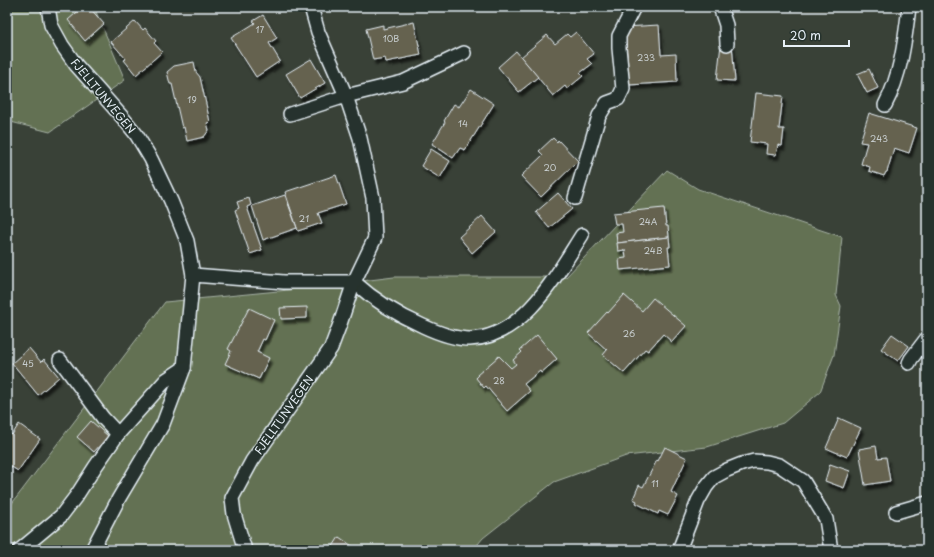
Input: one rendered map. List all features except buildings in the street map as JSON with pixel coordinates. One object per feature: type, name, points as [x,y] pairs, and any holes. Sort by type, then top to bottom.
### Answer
[{"type":"lane","name":"FJELLTUNVEGEN","points":[[48,7],[51,25],[62,45],[76,65],[136,134],[151,159],[187,241],[193,275],[184,368],[163,424],[119,498],[92,550]]},
{"type":"lane","name":"FJELLTUNVEGEN","points":[[244,550],[234,514],[232,498],[252,461],[331,348],[354,282],[375,238],[373,198],[360,138],[346,96],[318,32],[311,7]]},
{"type":"lane","points":[[575,198],[598,116],[607,103],[618,99],[623,89],[619,36],[634,7]]},
{"type":"lane","points":[[720,7],[726,25],[727,44]]},
{"type":"lane","points":[[885,105],[895,84],[909,7]]},
{"type":"lane","points":[[290,114],[346,96],[403,82],[464,53]]},
{"type":"lane","points":[[193,275],[284,282],[354,282],[371,297],[390,310],[437,332],[455,338],[471,339],[487,336],[506,329],[527,311],[548,288],[582,235]]},
{"type":"lane","points":[[909,363],[927,338]]},
{"type":"lane","points":[[60,360],[103,418],[118,434]]},
{"type":"lane","points":[[20,550],[61,516],[118,434],[166,380],[184,368]]},
{"type":"lane","points":[[679,550],[698,502],[706,487],[714,477],[742,464],[754,461],[778,465],[803,481],[826,519],[831,550]]},
{"type":"lane","points":[[896,512],[927,503]]},
{"type":"green space","points":[[7,7],[94,7],[125,80],[50,132],[7,121]]},
{"type":"green space","points":[[667,170],[698,189],[842,237],[836,295],[841,306],[834,355],[820,392],[783,423],[707,447],[626,456],[554,482],[483,538],[473,550],[7,550],[7,510],[165,302],[289,290],[394,277],[566,277]]}]
